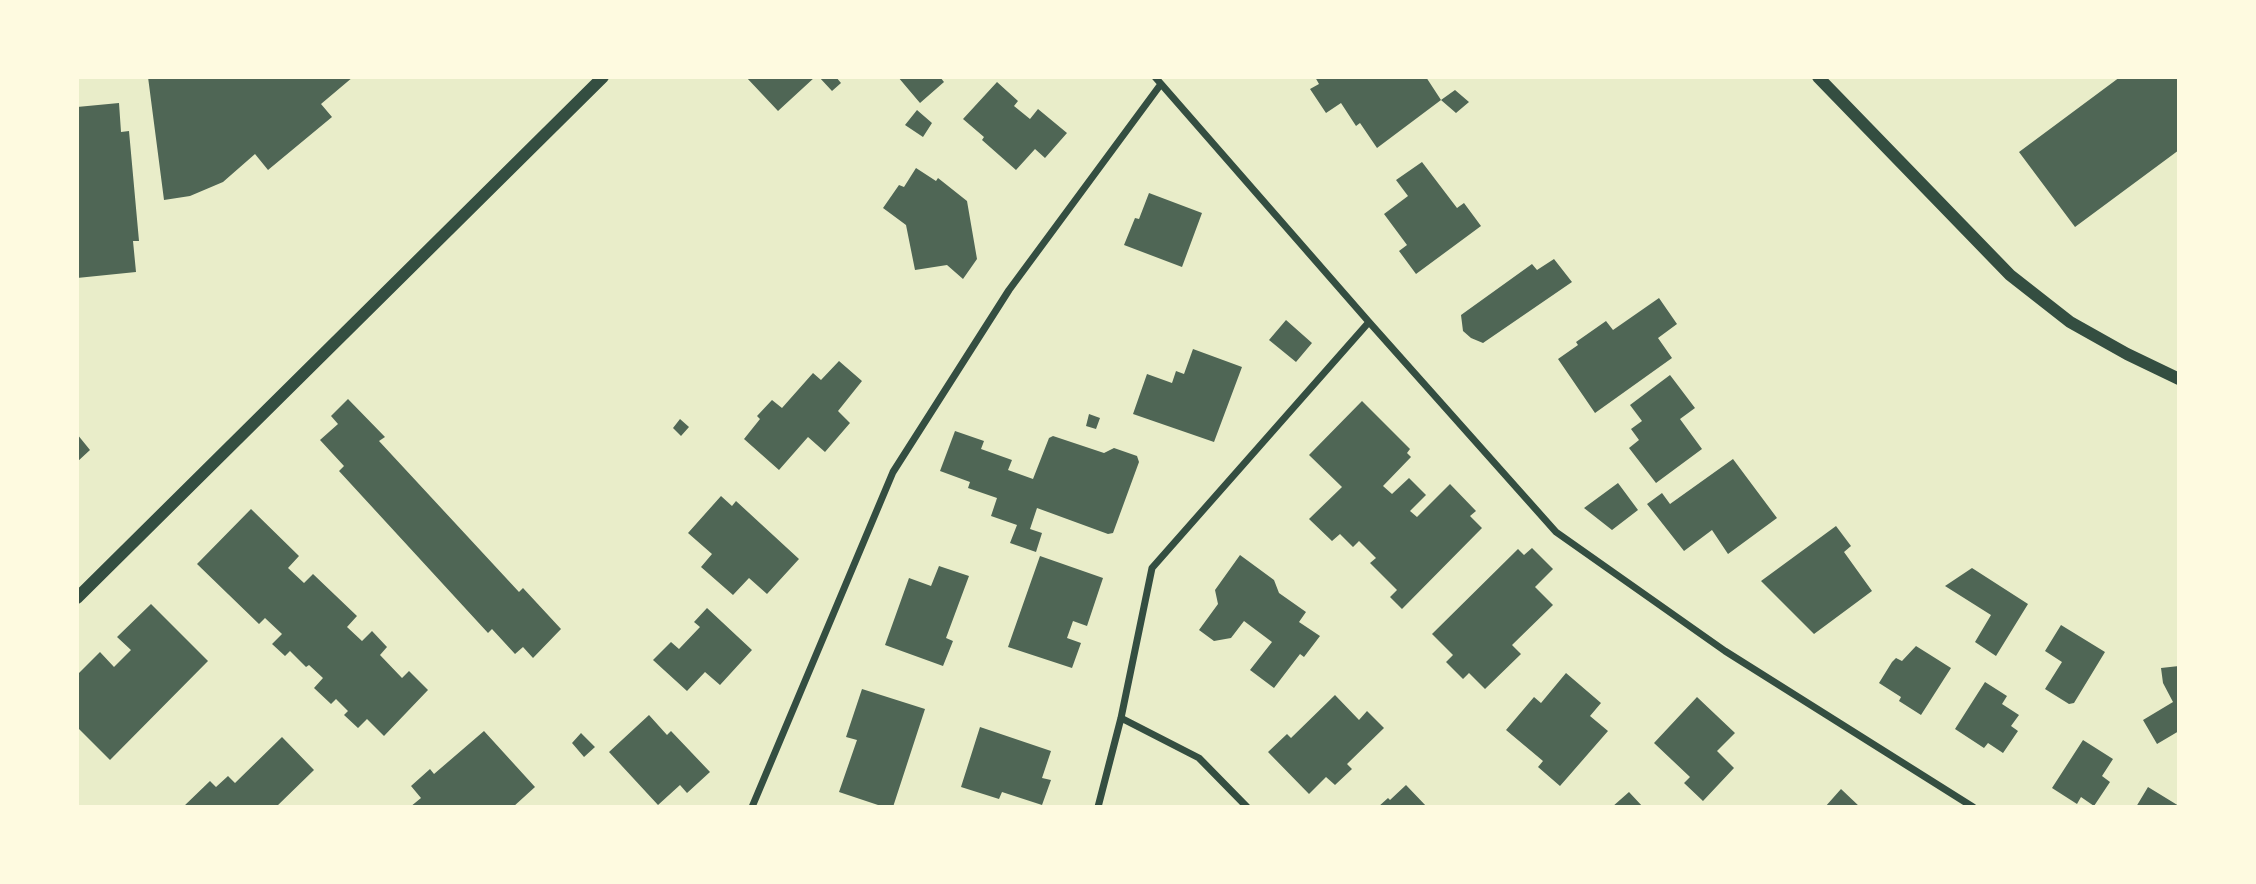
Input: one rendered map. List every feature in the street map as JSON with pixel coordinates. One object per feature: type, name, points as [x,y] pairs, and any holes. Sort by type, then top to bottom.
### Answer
[{"type":"street","points":[[77,598],[603,77]]},
{"type":"street","points":[[1818,77],[2010,275],[2070,322],[2179,379]]},
{"type":"street","points":[[752,807],[893,472],[1009,290],[1158,80],[1556,532],[1725,652],[1973,807]]},
{"type":"street","points":[[1098,807],[1121,718],[1152,568],[1369,322]]},
{"type":"street","points":[[1121,718],[1199,758],[1247,807]]},
{"type":"building","points":[[148,77],[353,77],[321,104],[332,117],[268,170],[255,154],[223,182],[190,196],[164,200]]},
{"type":"building","points":[[746,77],[815,77],[778,111]]},
{"type":"building","points":[[819,77],[836,77],[841,83],[832,91]]},
{"type":"building","points":[[898,77],[940,77],[944,82],[920,103]]},
{"type":"building","points":[[1315,77],[1426,77],[1441,100],[1377,148],[1360,123],[1356,126],[1341,103],[1326,113],[1310,89],[1319,84]]},
{"type":"building","points":[[2120,77],[2179,77],[2179,150],[2075,227],[2019,152]]},
{"type":"building","points":[[997,82],[1018,101],[1014,106],[1030,119],[1038,109],[1067,133],[1045,158],[1035,149],[1016,170],[963,119]]},
{"type":"building","points":[[1455,90],[1469,102],[1456,113],[1441,100]]},
{"type":"building","points":[[119,103],[121,132],[129,131],[139,241],[133,241],[136,272],[77,278],[77,107]]},
{"type":"building","points":[[917,110],[932,123],[923,137],[905,125]]},
{"type":"building","points":[[1422,162],[1457,208],[1464,203],[1481,226],[1416,274],[1399,251],[1407,245],[1384,214],[1408,196],[1396,180]]},
{"type":"building","points":[[916,168],[936,181],[938,178],[967,201],[977,259],[963,279],[947,265],[915,270],[906,225],[883,208],[899,185],[904,187]]},
{"type":"building","points":[[1149,193],[1202,213],[1182,267],[1124,245],[1135,218],[1139,219]]},
{"type":"building","points":[[1554,259],[1572,282],[1483,343],[1463,331],[1461,315],[1532,264],[1537,270]]},
{"type":"building","points":[[1659,298],[1677,324],[1658,338],[1672,358],[1595,413],[1558,359],[1578,345],[1576,342],[1606,321],[1613,330]]},
{"type":"building","points":[[1286,320],[1312,343],[1296,362],[1269,340]]},
{"type":"building","points":[[1193,349],[1242,367],[1214,442],[1133,414],[1147,374],[1172,383],[1176,371],[1184,374]]},
{"type":"building","points":[[839,361],[862,381],[838,411],[850,423],[825,452],[808,437],[779,470],[744,439],[760,419],[757,416],[772,400],[782,408],[813,373],[821,380]]},
{"type":"building","points":[[1670,375],[1695,408],[1680,419],[1702,449],[1656,483],[1629,448],[1639,440],[1631,429],[1642,421],[1630,405]]},
{"type":"building","points":[[348,399],[385,437],[379,441],[519,592],[523,588],[561,629],[533,658],[523,647],[515,654],[492,629],[488,633],[339,471],[344,466],[320,440],[338,424],[331,416]]},
{"type":"building","points":[[1362,401],[1410,449],[1407,453],[1411,457],[1383,486],[1392,494],[1409,478],[1426,495],[1410,511],[1417,517],[1450,484],[1476,511],[1470,516],[1482,528],[1402,609],[1390,597],[1397,590],[1370,563],[1376,558],[1359,541],[1353,547],[1340,534],[1332,541],[1309,519],[1342,487],[1309,455]]},
{"type":"building","points":[[1089,414],[1100,418],[1096,429],[1086,426]]},
{"type":"building","points":[[680,419],[689,427],[681,436],[673,428]]},
{"type":"building","points":[[955,431],[984,441],[981,449],[1012,460],[1008,470],[1033,479],[1049,438],[1053,436],[1104,453],[1114,448],[1137,456],[1139,462],[1113,533],[1108,534],[1037,508],[1030,529],[1042,533],[1036,552],[1010,543],[1017,525],[991,516],[997,498],[968,488],[970,482],[940,471]]},
{"type":"building","points":[[77,434],[90,450],[77,462]]},
{"type":"building","points":[[1733,459],[1777,518],[1728,554],[1712,530],[1684,551],[1647,504],[1662,493],[1670,504]]},
{"type":"building","points":[[1618,483],[1638,510],[1612,530],[1584,508]]},
{"type":"building","points":[[721,496],[732,506],[736,501],[799,559],[767,594],[749,578],[733,595],[701,567],[712,554],[688,533]]},
{"type":"building","points":[[251,509],[299,556],[288,568],[304,583],[313,574],[357,616],[347,627],[362,641],[372,631],[387,647],[380,655],[402,678],[409,671],[428,690],[384,736],[367,719],[358,728],[344,715],[348,711],[336,699],[331,704],[314,688],[323,678],[309,665],[306,667],[290,651],[285,656],[272,644],[282,634],[265,618],[259,624],[197,564]]},
{"type":"building","points":[[1836,526],[1851,546],[1844,552],[1872,591],[1814,634],[1761,581]]},
{"type":"building","points":[[1532,548],[1553,569],[1535,587],[1553,605],[1512,645],[1521,654],[1485,689],[1469,673],[1463,679],[1446,662],[1453,655],[1432,634],[1518,549],[1524,555]]},
{"type":"building","points":[[1240,555],[1274,580],[1279,593],[1306,612],[1299,622],[1320,636],[1304,657],[1300,654],[1274,688],[1250,670],[1272,642],[1244,621],[1231,638],[1214,641],[1199,630],[1218,604],[1215,590]]},
{"type":"building","points":[[1040,556],[1103,578],[1087,626],[1073,621],[1067,638],[1081,643],[1072,668],[1008,647]]},
{"type":"building","points":[[939,566],[969,576],[946,638],[953,641],[943,666],[885,645],[909,578],[931,586]]},
{"type":"building","points":[[1972,568],[2028,604],[1996,656],[1975,642],[1991,615],[1945,586]]},
{"type":"building","points":[[151,604],[208,661],[110,760],[77,727],[77,675],[100,652],[114,667],[131,650],[117,637]]},
{"type":"building","points":[[707,608],[752,650],[720,685],[705,672],[687,691],[653,660],[671,642],[679,649],[700,627],[694,622]]},
{"type":"building","points":[[2061,625],[2105,652],[2074,703],[2069,704],[2045,689],[2062,662],[2045,651]]},
{"type":"building","points":[[1916,646],[1951,668],[1921,715],[1899,701],[1901,697],[1879,683],[1896,658],[1902,661]]},
{"type":"building","points":[[2179,666],[2179,731],[2157,744],[2143,720],[2173,702],[2163,683],[2161,668]]},
{"type":"building","points":[[1566,673],[1601,703],[1590,716],[1608,731],[1560,786],[1538,767],[1543,761],[1506,730],[1534,697],[1541,703]]},
{"type":"building","points":[[1985,682],[2007,696],[2002,704],[2019,715],[2011,726],[2018,731],[2003,753],[1988,743],[1984,748],[1955,729]]},
{"type":"building","points":[[862,689],[925,709],[893,807],[884,807],[839,792],[857,740],[846,737]]},
{"type":"building","points":[[1335,695],[1359,720],[1367,711],[1384,728],[1347,764],[1352,769],[1335,785],[1326,777],[1309,794],[1268,752],[1287,734],[1291,738]]},
{"type":"building","points":[[1697,697],[1735,733],[1717,751],[1734,768],[1703,801],[1684,783],[1690,777],[1654,743]]},
{"type":"building","points":[[649,715],[667,735],[671,731],[710,772],[687,793],[680,785],[658,805],[609,752]]},
{"type":"building","points":[[980,727],[1051,751],[1042,778],[1051,780],[1042,805],[1002,792],[999,799],[961,787]]},
{"type":"building","points":[[484,731],[535,787],[513,807],[410,807],[421,798],[411,786],[430,769],[434,774]]},
{"type":"building","points":[[581,733],[595,747],[584,757],[572,743]]},
{"type":"building","points":[[282,737],[314,770],[276,807],[183,807],[210,781],[216,787],[228,776],[235,783]]},
{"type":"building","points":[[2083,740],[2113,759],[2102,776],[2110,782],[2094,806],[2081,797],[2077,804],[2052,788]]},
{"type":"building","points":[[1406,785],[1427,807],[1378,807],[1388,798],[1390,800]]},
{"type":"building","points":[[2148,787],[2179,806],[2179,807],[2136,807]]},
{"type":"building","points":[[1841,789],[1860,807],[1825,807]]},
{"type":"building","points":[[1629,792],[1643,807],[1612,807]]}]
